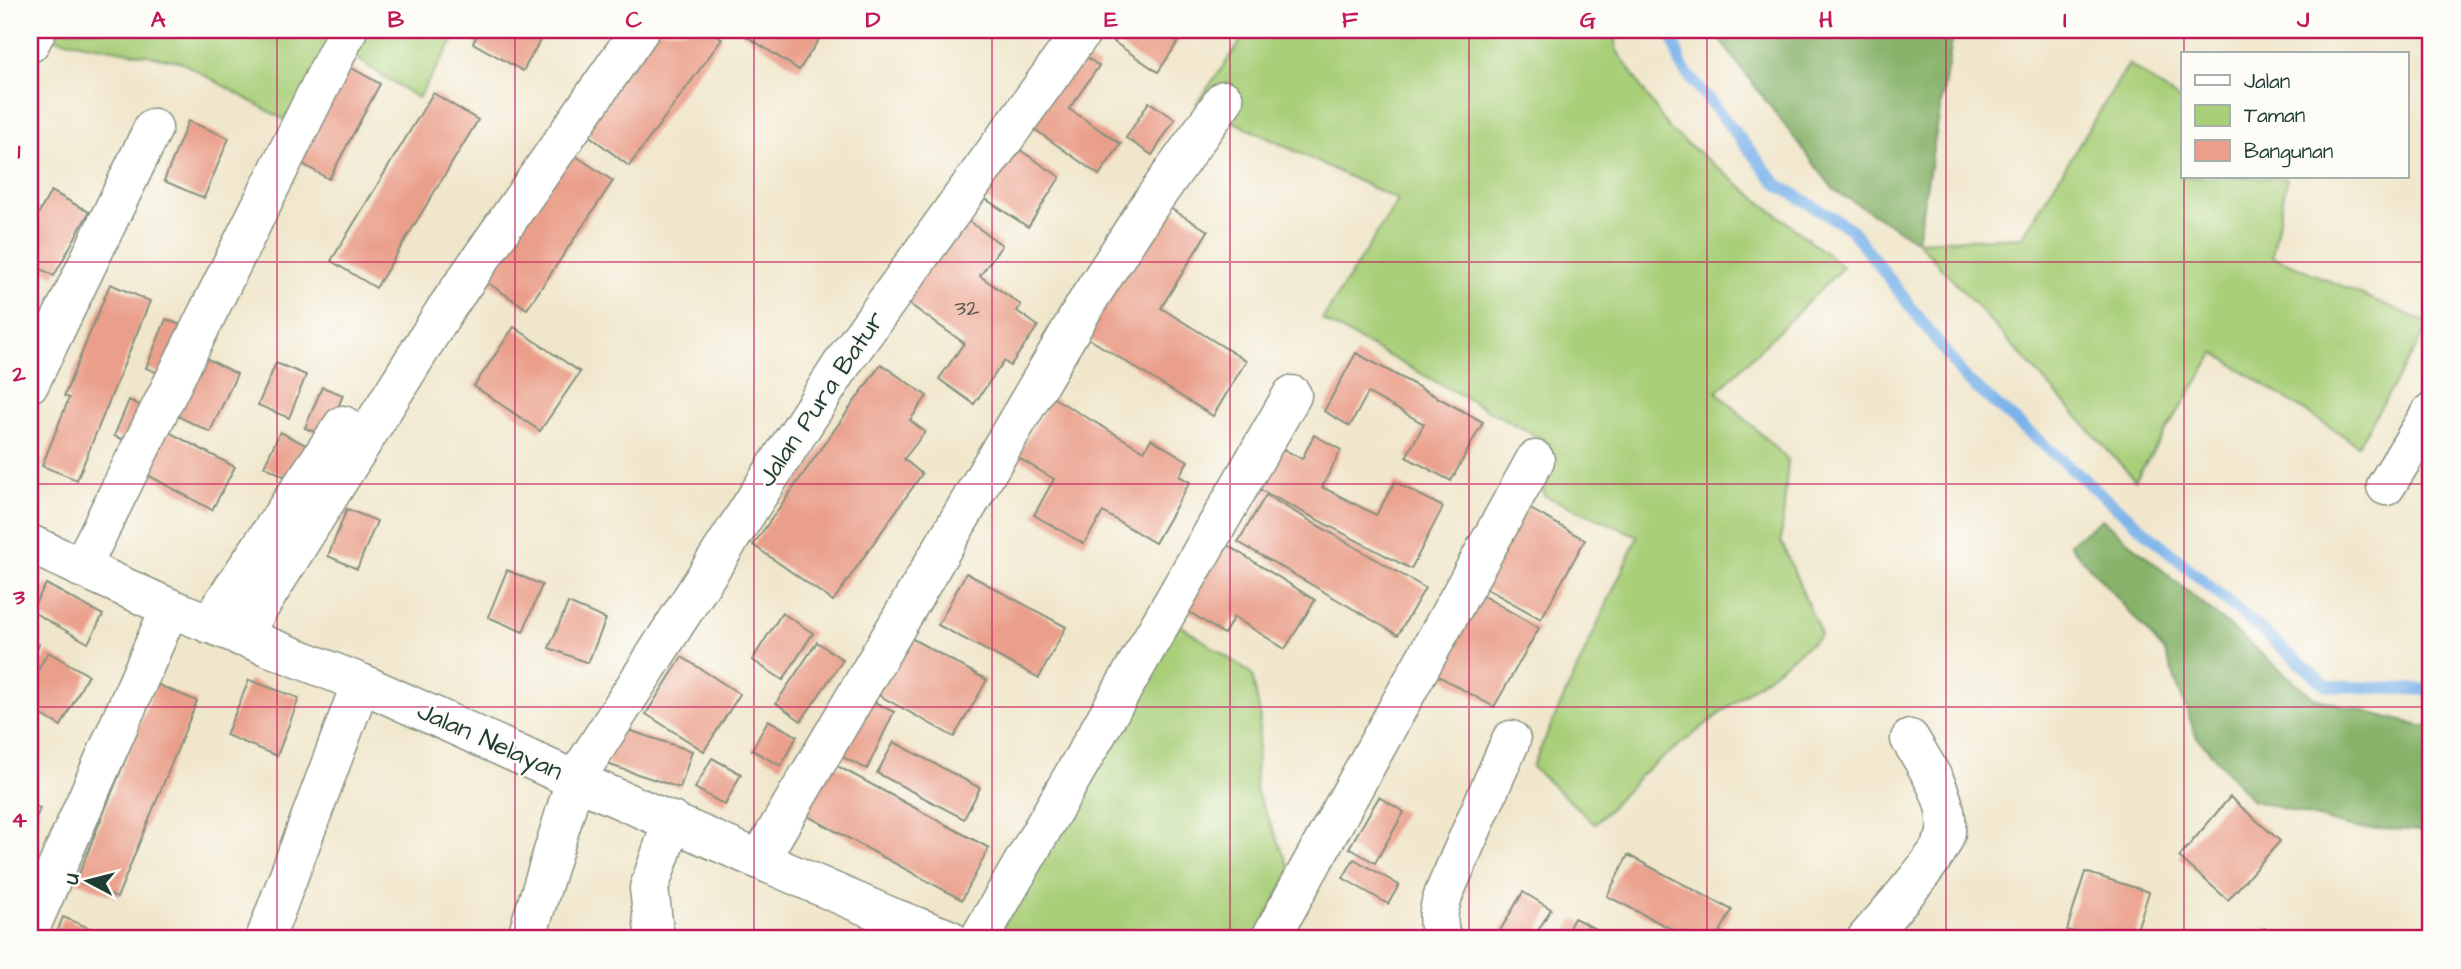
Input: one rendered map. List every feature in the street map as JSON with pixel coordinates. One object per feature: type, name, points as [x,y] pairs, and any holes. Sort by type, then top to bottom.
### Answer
[{"type":"street","points":[[30,43],[37,30]]},
{"type":"street","points":[[81,568],[348,30]]},
{"type":"street","points":[[225,631],[608,30]]},
{"type":"street","points":[[225,631],[444,310],[640,30]]},
{"type":"street","name":"Jalan Pura Batur","points":[[526,939],[575,779],[846,358],[1083,30]]},
{"type":"street","points":[[760,859],[1090,297],[1149,206],[1224,100]]},
{"type":"street","points":[[30,383],[153,128]]},
{"type":"street","points":[[979,939],[1292,395]]},
{"type":"street","points":[[2386,486],[2431,412]]},
{"type":"street","points":[[1270,939],[1535,460]]},
{"type":"street","name":"Jalan Nelayan","points":[[30,544],[170,608],[361,684],[760,859],[885,928],[949,939]]},
{"type":"street","points":[[30,929],[170,608]]},
{"type":"street","points":[[265,939],[361,684]]},
{"type":"street","points":[[1866,939],[1926,867],[1946,835],[1945,813],[1934,779],[1910,739]]},
{"type":"street","points":[[1442,939],[1437,925],[1438,910],[1511,740]]},
{"type":"street","points":[[655,939],[649,888],[672,821]]},
{"type":"green space","points":[[56,30],[460,30],[418,98],[348,53],[283,119],[179,61],[52,38]]},
{"type":"green space","points":[[1249,30],[1614,30],[1616,49],[1669,129],[1843,267],[1717,392],[1788,460],[1781,541],[1821,635],[1642,774],[1595,824],[1532,767],[1638,536],[1543,495],[1549,443],[1322,320],[1398,200],[1196,104]]},
{"type":"green space","points":[[1712,30],[1954,30],[1917,241],[1834,190]]},
{"type":"green space","points":[[2129,64],[2181,102],[2181,178],[2287,178],[2272,256],[2430,324],[2358,445],[2215,353],[2135,480],[1917,241],[2022,237]]},
{"type":"green space","points":[[2102,519],[2314,698],[2421,726],[2431,726],[2431,831],[2354,828],[2252,800],[2196,736],[2165,652],[2069,544]]},
{"type":"green space","points":[[1179,624],[1252,674],[1260,715],[1255,789],[1291,870],[1255,939],[994,939]]},
{"type":"building","points":[[480,30],[546,30],[523,71],[473,43]]},
{"type":"building","points":[[650,30],[710,30],[722,39],[629,166],[578,127]]},
{"type":"building","points":[[737,30],[825,30],[799,70]]},
{"type":"building","points":[[1123,30],[1186,30],[1158,72],[1114,42]]},
{"type":"building","points":[[1077,50],[1099,66],[1069,109],[1121,144],[1099,175],[1026,123]]},
{"type":"building","points":[[341,62],[380,84],[329,179],[289,156]]},
{"type":"building","points":[[433,93],[478,120],[376,288],[331,261]]},
{"type":"building","points":[[1149,102],[1175,119],[1152,155],[1126,138]]},
{"type":"building","points":[[188,121],[229,138],[204,198],[164,181]]},
{"type":"building","points":[[564,148],[613,181],[527,309],[479,277]]},
{"type":"building","points":[[1017,148],[1060,177],[1028,227],[984,198]]},
{"type":"building","points":[[51,191],[89,212],[54,276],[30,263],[30,229]]},
{"type":"building","points":[[1155,199],[1208,231],[1161,308],[1246,361],[1213,416],[1075,330]]},
{"type":"building","points":[[956,212],[1002,245],[980,276],[1021,305],[1017,311],[1038,326],[1010,366],[1004,361],[974,404],[939,379],[964,343],[898,296]]},
{"type":"building","points":[[110,284],[150,301],[77,480],[42,466],[69,398],[64,396]]},
{"type":"building","points":[[166,319],[190,329],[170,378],[146,368]]},
{"type":"building","points":[[514,327],[580,372],[540,431],[474,386]]},
{"type":"building","points":[[190,350],[237,374],[210,432],[161,408]]},
{"type":"building","points":[[1356,353],[1483,422],[1451,481],[1406,457],[1424,424],[1368,393],[1350,426],[1324,411]]},
{"type":"building","points":[[276,363],[306,375],[289,418],[258,405]]},
{"type":"building","points":[[881,364],[927,396],[910,420],[925,432],[904,459],[922,474],[833,601],[753,545]]},
{"type":"building","points":[[322,387],[343,395],[326,437],[305,428]]},
{"type":"building","points":[[1052,397],[1144,451],[1151,439],[1188,461],[1179,476],[1190,482],[1155,543],[1103,512],[1084,544],[1034,515],[1054,479],[1017,457]]},
{"type":"building","points":[[129,400],[146,408],[132,443],[114,436]]},
{"type":"building","points":[[167,431],[235,467],[212,510],[144,473]]},
{"type":"building","points":[[280,432],[312,448],[295,482],[264,466]]},
{"type":"building","points":[[1314,435],[1341,450],[1322,487],[1376,515],[1395,482],[1443,507],[1411,569],[1257,488],[1279,447],[1302,459]]},
{"type":"building","points":[[1266,495],[1425,588],[1398,635],[1238,542]]},
{"type":"building","points":[[1527,507],[1585,540],[1541,619],[1482,586]]},
{"type":"building","points":[[347,509],[377,521],[357,569],[328,556]]},
{"type":"building","points":[[1224,543],[1315,600],[1285,649],[1234,617],[1224,634],[1183,608]]},
{"type":"building","points":[[507,570],[542,585],[523,632],[488,617]]},
{"type":"building","points":[[966,573],[1066,627],[1039,678],[938,625]]},
{"type":"building","points":[[46,584],[103,615],[88,643],[31,611]]},
{"type":"building","points":[[1480,594],[1539,628],[1494,707],[1435,674]]},
{"type":"building","points":[[568,603],[606,619],[588,663],[549,648]]},
{"type":"building","points":[[782,613],[813,633],[783,680],[752,660]]},
{"type":"building","points":[[900,632],[987,680],[954,737],[868,689]]},
{"type":"building","points":[[30,640],[39,644],[30,667]]},
{"type":"building","points":[[817,642],[843,660],[801,721],[776,703]]},
{"type":"building","points":[[48,652],[88,675],[61,726],[30,708],[30,684]]},
{"type":"building","points":[[682,657],[740,694],[704,751],[646,714]]},
{"type":"building","points":[[249,680],[299,698],[277,756],[226,735]]},
{"type":"building","points":[[156,684],[197,701],[117,898],[76,881]]},
{"type":"building","points":[[862,696],[894,712],[867,769],[834,753]]},
{"type":"building","points":[[768,720],[797,736],[781,766],[752,750]]},
{"type":"building","points":[[619,727],[692,751],[680,788],[607,764]]},
{"type":"building","points":[[894,742],[980,788],[964,819],[877,773]]},
{"type":"building","points":[[712,758],[741,774],[725,805],[695,788]]},
{"type":"building","points":[[830,762],[989,848],[962,900],[802,813]]},
{"type":"building","points":[[1379,797],[1404,812],[1375,863],[1349,848]]},
{"type":"building","points":[[2230,797],[2280,841],[2228,900],[2179,857]]},
{"type":"building","points":[[30,804],[40,808],[30,834]]},
{"type":"building","points":[[1628,855],[1732,910],[1716,939],[1691,939],[1607,896]]},
{"type":"building","points":[[1354,859],[1399,885],[1388,904],[1343,878]]},
{"type":"building","points":[[2085,872],[2149,892],[2134,939],[2096,939],[2067,930]]},
{"type":"building","points":[[1523,892],[1551,909],[1533,939],[1495,939]]},
{"type":"building","points":[[63,917],[106,935],[105,939],[54,939]]},
{"type":"building","points":[[1574,918],[1615,939],[1563,939]]},
{"type":"building","points":[[2264,928],[2282,939],[2257,939]]},
{"type":"waterway","points":[[1670,30],[1682,67],[1777,184],[1851,229],[1966,379],[2327,686],[2431,690]]}]
